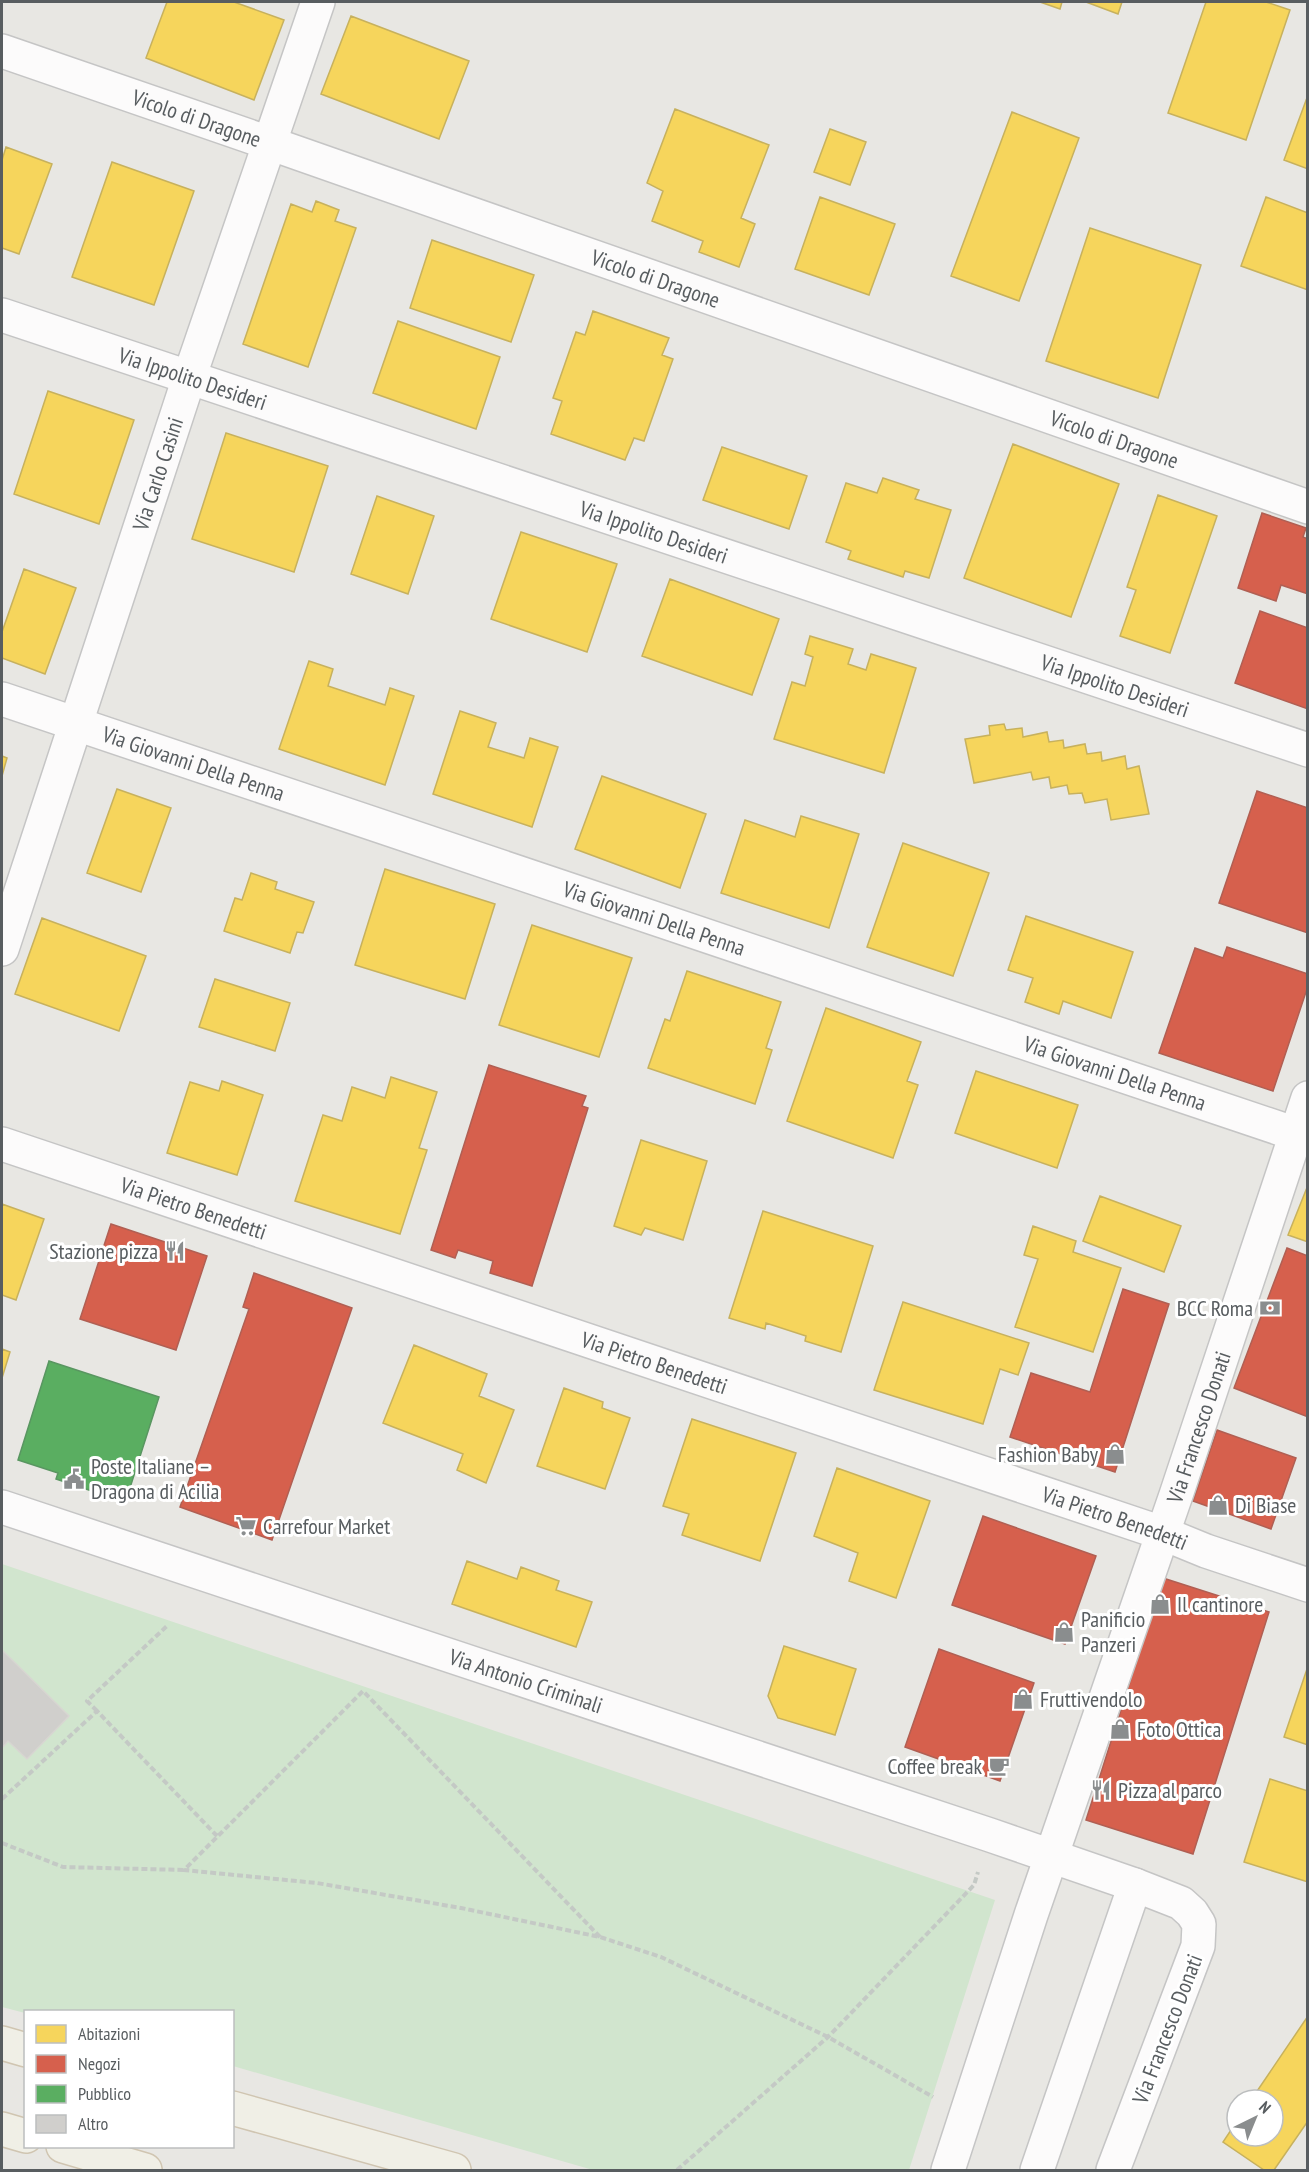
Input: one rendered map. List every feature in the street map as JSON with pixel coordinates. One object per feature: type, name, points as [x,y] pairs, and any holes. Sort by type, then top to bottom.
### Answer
[{"type":"main road","points":[[2,2043],[24,2049]]},
{"type":"main road","points":[[234,2109],[454,2170]]},
{"type":"main road","points":[[2,2129],[24,2135]]},
{"type":"main road","points":[[70,2148],[145,2170]]},
{"type":"street","name":"Via Carlo Casini","points":[[2,949],[189,378],[318,2]]},
{"type":"street","name":"Vicolo di Dragone","points":[[2,51],[1308,507]]},
{"type":"street","name":"Via Ippolito Desideri","points":[[2,315],[1308,750]]},
{"type":"street","name":"Via Giovanni Della Penna","points":[[2,699],[1301,1136]]},
{"type":"street","name":"Via Francesco Donati","points":[[948,2170],[1051,1856],[1301,1136],[1308,1098]]},
{"type":"street","name":"Via Pietro Benedetti","points":[[2,1144],[1162,1533],[1206,1551],[1308,1585]]},
{"type":"street","name":"Via Antonio Criminali","points":[[2,1507],[1051,1856]]},
{"type":"street","name":"Via Francesco Donati","points":[[1051,1856],[1181,1903],[1192,1913],[1199,1924],[1198,1946],[1113,2170]]},
{"type":"street","points":[[1037,2170],[1135,1885]]},
{"type":"path","points":[[168,1625],[87,1701],[217,1836]]},
{"type":"path","points":[[184,1870],[363,1691],[600,1937]]},
{"type":"path","points":[[2,1799],[97,1711]]},
{"type":"path","points":[[677,2170],[828,2037],[974,1884],[990,1835]]},
{"type":"path","points":[[2,1843],[63,1867],[184,1870],[317,1883],[461,1908],[600,1937],[661,1957],[828,2037],[965,2115]]},
{"type":"green space","points":[[2,1564],[995,1900],[909,2170],[593,2170],[234,2066],[234,2010],[24,2010],[24,2013],[2,2007]]},
{"type":"building: Abitazioni","points":[[167,2],[234,2],[284,20],[254,100],[146,58]]},
{"type":"building: Abitazioni","points":[[1040,2],[1062,2],[1060,9]]},
{"type":"building: Abitazioni","points":[[1086,2],[1122,2],[1118,14]]},
{"type":"building: Abitazioni","points":[[1206,2],[1266,2],[1290,10],[1246,140],[1168,113]]},
{"type":"building: Abitazioni","points":[[351,16],[469,61],[439,139],[321,94]]},
{"type":"building: Abitazioni","points":[[1308,95],[1308,169],[1284,160]]},
{"type":"building: Abitazioni","points":[[675,109],[769,145],[741,218],[755,224],[739,267],[699,252],[703,241],[652,221],[663,191],[647,183]]},
{"type":"building: Abitazioni","points":[[1012,112],[1079,138],[1019,301],[951,276]]},
{"type":"building: Abitazioni","points":[[830,129],[866,142],[850,185],[814,172]]},
{"type":"building: Abitazioni","points":[[6,147],[52,164],[19,254],[2,248],[2,160]]},
{"type":"building: Abitazioni","points":[[112,162],[194,191],[154,305],[72,277]]},
{"type":"building: Abitazioni","points":[[820,197],[895,224],[869,295],[795,269]]},
{"type":"building: Abitazioni","points":[[1266,197],[1308,213],[1308,290],[1241,266]]},
{"type":"building: Abitazioni","points":[[316,201],[339,210],[335,221],[356,228],[308,367],[243,344],[291,204],[312,212]]},
{"type":"building: Abitazioni","points":[[1090,228],[1201,265],[1158,398],[1046,361]]},
{"type":"building: Abitazioni","points":[[432,240],[534,275],[511,342],[410,308]]},
{"type":"building: Abitazioni","points":[[593,311],[669,338],[662,355],[673,359],[644,441],[634,438],[625,460],[551,434],[562,401],[553,398],[576,332],[585,335]]},
{"type":"building: Abitazioni","points":[[398,321],[500,357],[476,429],[373,393]]},
{"type":"building: Abitazioni","points":[[48,391],[134,420],[99,524],[14,494]]},
{"type":"building: Abitazioni","points":[[226,433],[328,466],[294,572],[192,539]]},
{"type":"building: Abitazioni","points":[[1013,444],[1119,484],[1071,617],[964,578]]},
{"type":"building: Abitazioni","points":[[722,447],[807,476],[789,529],[703,500]]},
{"type":"building: Abitazioni","points":[[883,478],[919,490],[915,499],[951,510],[929,578],[905,571],[903,577],[848,559],[851,551],[826,542],[846,483],[877,493]]},
{"type":"building: Abitazioni","points":[[1158,495],[1217,516],[1170,653],[1120,636],[1136,590],[1127,587]]},
{"type":"building: Abitazioni","points":[[377,496],[434,516],[408,594],[351,574]]},
{"type":"building: Abitazioni","points":[[521,532],[617,564],[587,652],[491,619]]},
{"type":"building: Abitazioni","points":[[24,569],[76,588],[45,674],[2,658],[2,632]]},
{"type":"building: Abitazioni","points":[[670,579],[779,619],[752,695],[642,656]]},
{"type":"building: Abitazioni","points":[[810,636],[853,649],[848,664],[866,670],[871,654],[916,668],[884,773],[774,739],[792,682],[805,686],[813,657],[805,654]]},
{"type":"building: Abitazioni","points":[[309,661],[333,669],[328,686],[385,705],[390,688],[414,696],[385,785],[279,749]]},
{"type":"building: Abitazioni","points":[[460,711],[496,723],[488,747],[524,758],[530,738],[558,747],[532,827],[433,794]]},
{"type":"building: Abitazioni","points":[[1004,724],[1006,730],[1022,728],[1023,737],[1047,732],[1049,742],[1063,740],[1064,748],[1085,744],[1087,754],[1101,752],[1102,761],[1125,756],[1127,769],[1139,766],[1149,814],[1111,820],[1107,799],[1085,803],[1082,793],[1069,794],[1067,785],[1051,788],[1049,777],[1033,780],[1031,772],[974,783],[965,739],[990,735],[989,726]]},
{"type":"building: Abitazioni","points":[[2,756],[7,758],[2,776]]},
{"type":"building: Abitazioni","points":[[602,776],[706,814],[680,888],[575,849]]},
{"type":"building: Abitazioni","points":[[117,789],[171,808],[141,892],[87,873]]},
{"type":"building: Abitazioni","points":[[801,816],[859,834],[829,928],[721,893],[745,820],[795,837]]},
{"type":"building: Abitazioni","points":[[903,843],[989,873],[953,976],[867,947]]},
{"type":"building: Abitazioni","points":[[385,869],[495,904],[465,999],[355,965]]},
{"type":"building: Abitazioni","points":[[251,873],[277,882],[275,889],[314,902],[303,933],[297,932],[290,953],[224,931],[235,898],[242,900]]},
{"type":"building: Abitazioni","points":[[1026,916],[1133,952],[1111,1018],[1063,1001],[1059,1014],[1025,1002],[1033,978],[1008,970]]},
{"type":"building: Abitazioni","points":[[42,918],[146,956],[119,1031],[15,994]]},
{"type":"building: Abitazioni","points":[[532,925],[632,958],[599,1057],[499,1025]]},
{"type":"building: Abitazioni","points":[[687,971],[781,1002],[766,1048],[772,1050],[755,1104],[648,1068],[665,1019],[670,1021]]},
{"type":"building: Abitazioni","points":[[215,979],[290,1003],[275,1051],[199,1027]]},
{"type":"building: Abitazioni","points":[[826,1008],[921,1042],[907,1081],[918,1085],[893,1158],[787,1121]]},
{"type":"building: Abitazioni","points":[[976,1071],[1078,1105],[1057,1168],[955,1133]]},
{"type":"building: Abitazioni","points":[[391,1077],[437,1092],[419,1148],[427,1150],[400,1234],[295,1201],[323,1115],[342,1121],[352,1087],[385,1098]]},
{"type":"building: Abitazioni","points":[[222,1081],[263,1095],[237,1175],[167,1153],[190,1082],[219,1091]]},
{"type":"building: Abitazioni","points":[[641,1140],[707,1161],[683,1240],[645,1228],[641,1235],[614,1226]]},
{"type":"building: Abitazioni","points":[[1308,1185],[1308,1242],[1288,1235]]},
{"type":"building: Abitazioni","points":[[1100,1196],[1181,1226],[1164,1272],[1083,1241]]},
{"type":"building: Abitazioni","points":[[2,1204],[44,1219],[16,1300],[2,1295]]},
{"type":"building: Abitazioni","points":[[763,1211],[873,1246],[841,1352],[805,1341],[806,1336],[766,1323],[765,1329],[729,1318]]},
{"type":"building: Abitazioni","points":[[1033,1226],[1076,1241],[1073,1252],[1121,1268],[1093,1352],[1015,1327],[1038,1259],[1024,1255]]},
{"type":"building: Abitazioni","points":[[903,1302],[1029,1343],[1018,1375],[1000,1369],[983,1424],[874,1390]]},
{"type":"building: Abitazioni","points":[[414,1345],[487,1374],[479,1396],[514,1410],[486,1483],[457,1470],[463,1454],[383,1423]]},
{"type":"building: Abitazioni","points":[[2,1349],[10,1352],[2,1378]]},
{"type":"building: Abitazioni","points":[[564,1388],[603,1402],[602,1408],[630,1418],[605,1489],[537,1466]]},
{"type":"building: Abitazioni","points":[[692,1419],[796,1453],[760,1561],[682,1535],[689,1514],[663,1506]]},
{"type":"building: Abitazioni","points":[[837,1468],[930,1501],[896,1598],[849,1581],[858,1553],[814,1536]]},
{"type":"building: Abitazioni","points":[[467,1561],[517,1579],[521,1567],[559,1581],[556,1590],[592,1602],[576,1647],[452,1604]]},
{"type":"building: Abitazioni","points":[[784,1646],[856,1669],[835,1735],[778,1718],[768,1696]]},
{"type":"building: Abitazioni","points":[[1308,1666],[1308,1745],[1284,1737]]},
{"type":"building: Abitazioni","points":[[1270,1779],[1308,1791],[1308,1882],[1244,1862]]},
{"type":"building: Abitazioni","points":[[1308,2016],[1308,2121],[1274,2170],[1264,2170],[1232,2148],[1285,2148],[1285,2088],[1259,2088]]},
{"type":"building: Negozi","points":[[1262,513],[1306,528],[1303,537],[1308,539],[1308,594],[1281,585],[1276,601],[1238,588]]},
{"type":"building: Negozi","points":[[1260,611],[1308,628],[1308,709],[1235,683]]},
{"type":"building: Negozi","points":[[1257,791],[1308,808],[1308,933],[1219,903]]},
{"type":"building: Negozi","points":[[1227,947],[1308,974],[1308,986],[1273,1091],[1159,1053],[1195,948],[1223,958]]},
{"type":"building: Negozi","points":[[489,1065],[586,1096],[582,1106],[588,1108],[532,1286],[490,1273],[493,1261],[458,1250],[455,1258],[431,1250]]},
{"type":"building: Negozi","points":[[111,1224],[207,1256],[176,1350],[80,1319]]},
{"type":"building: Negozi","points":[[1287,1248],[1308,1256],[1308,1417],[1234,1388]]},
{"type":"building: Negozi","points":[[254,1273],[352,1308],[272,1540],[180,1507],[249,1309],[243,1307]]},
{"type":"building: Negozi","points":[[1123,1289],[1169,1304],[1115,1472],[1010,1437],[1031,1373],[1090,1392]]},
{"type":"building: Negozi","points":[[1217,1430],[1296,1458],[1271,1529],[1193,1501]]},
{"type":"building: Negozi","points":[[983,1516],[1096,1556],[1065,1644],[952,1605]]},
{"type":"building: Negozi","points":[[1163,1578],[1269,1612],[1193,1854],[1086,1820]]},
{"type":"building: Negozi","points":[[939,1649],[1034,1683],[1000,1781],[905,1747]]},
{"type":"building: Pubblico","points":[[49,1361],[159,1397],[128,1494],[95,1483],[92,1491],[56,1479],[58,1473],[18,1460]]},
{"type":"building: Altro","points":[[2,1650],[69,1716],[27,1759],[8,1741],[2,1748]]},
{"type":"place","name":"Stazione pizza","points":[[175,1251]]},
{"type":"place","name":"BCC Roma","points":[[1270,1308]]},
{"type":"place","name":"Fashion Baby","points":[[1115,1454]]},
{"type":"place","name":"Poste Italiane – Dragona di Acilia","points":[[74,1479]]},
{"type":"place","name":"Di Biase","points":[[1218,1505]]},
{"type":"place","name":"Carrefour Market","points":[[246,1526]]},
{"type":"place","name":"Il cantinore","points":[[1160,1604]]},
{"type":"place","name":"Panificio Panzeri","points":[[1064,1632]]},
{"type":"place","name":"Fruttivendolo","points":[[1023,1699]]},
{"type":"place","name":"Foto Ottica","points":[[1120,1729]]},
{"type":"place","name":"Coffee break","points":[[999,1766]]},
{"type":"place","name":"Pizza al parco","points":[[1101,1790]]}]
